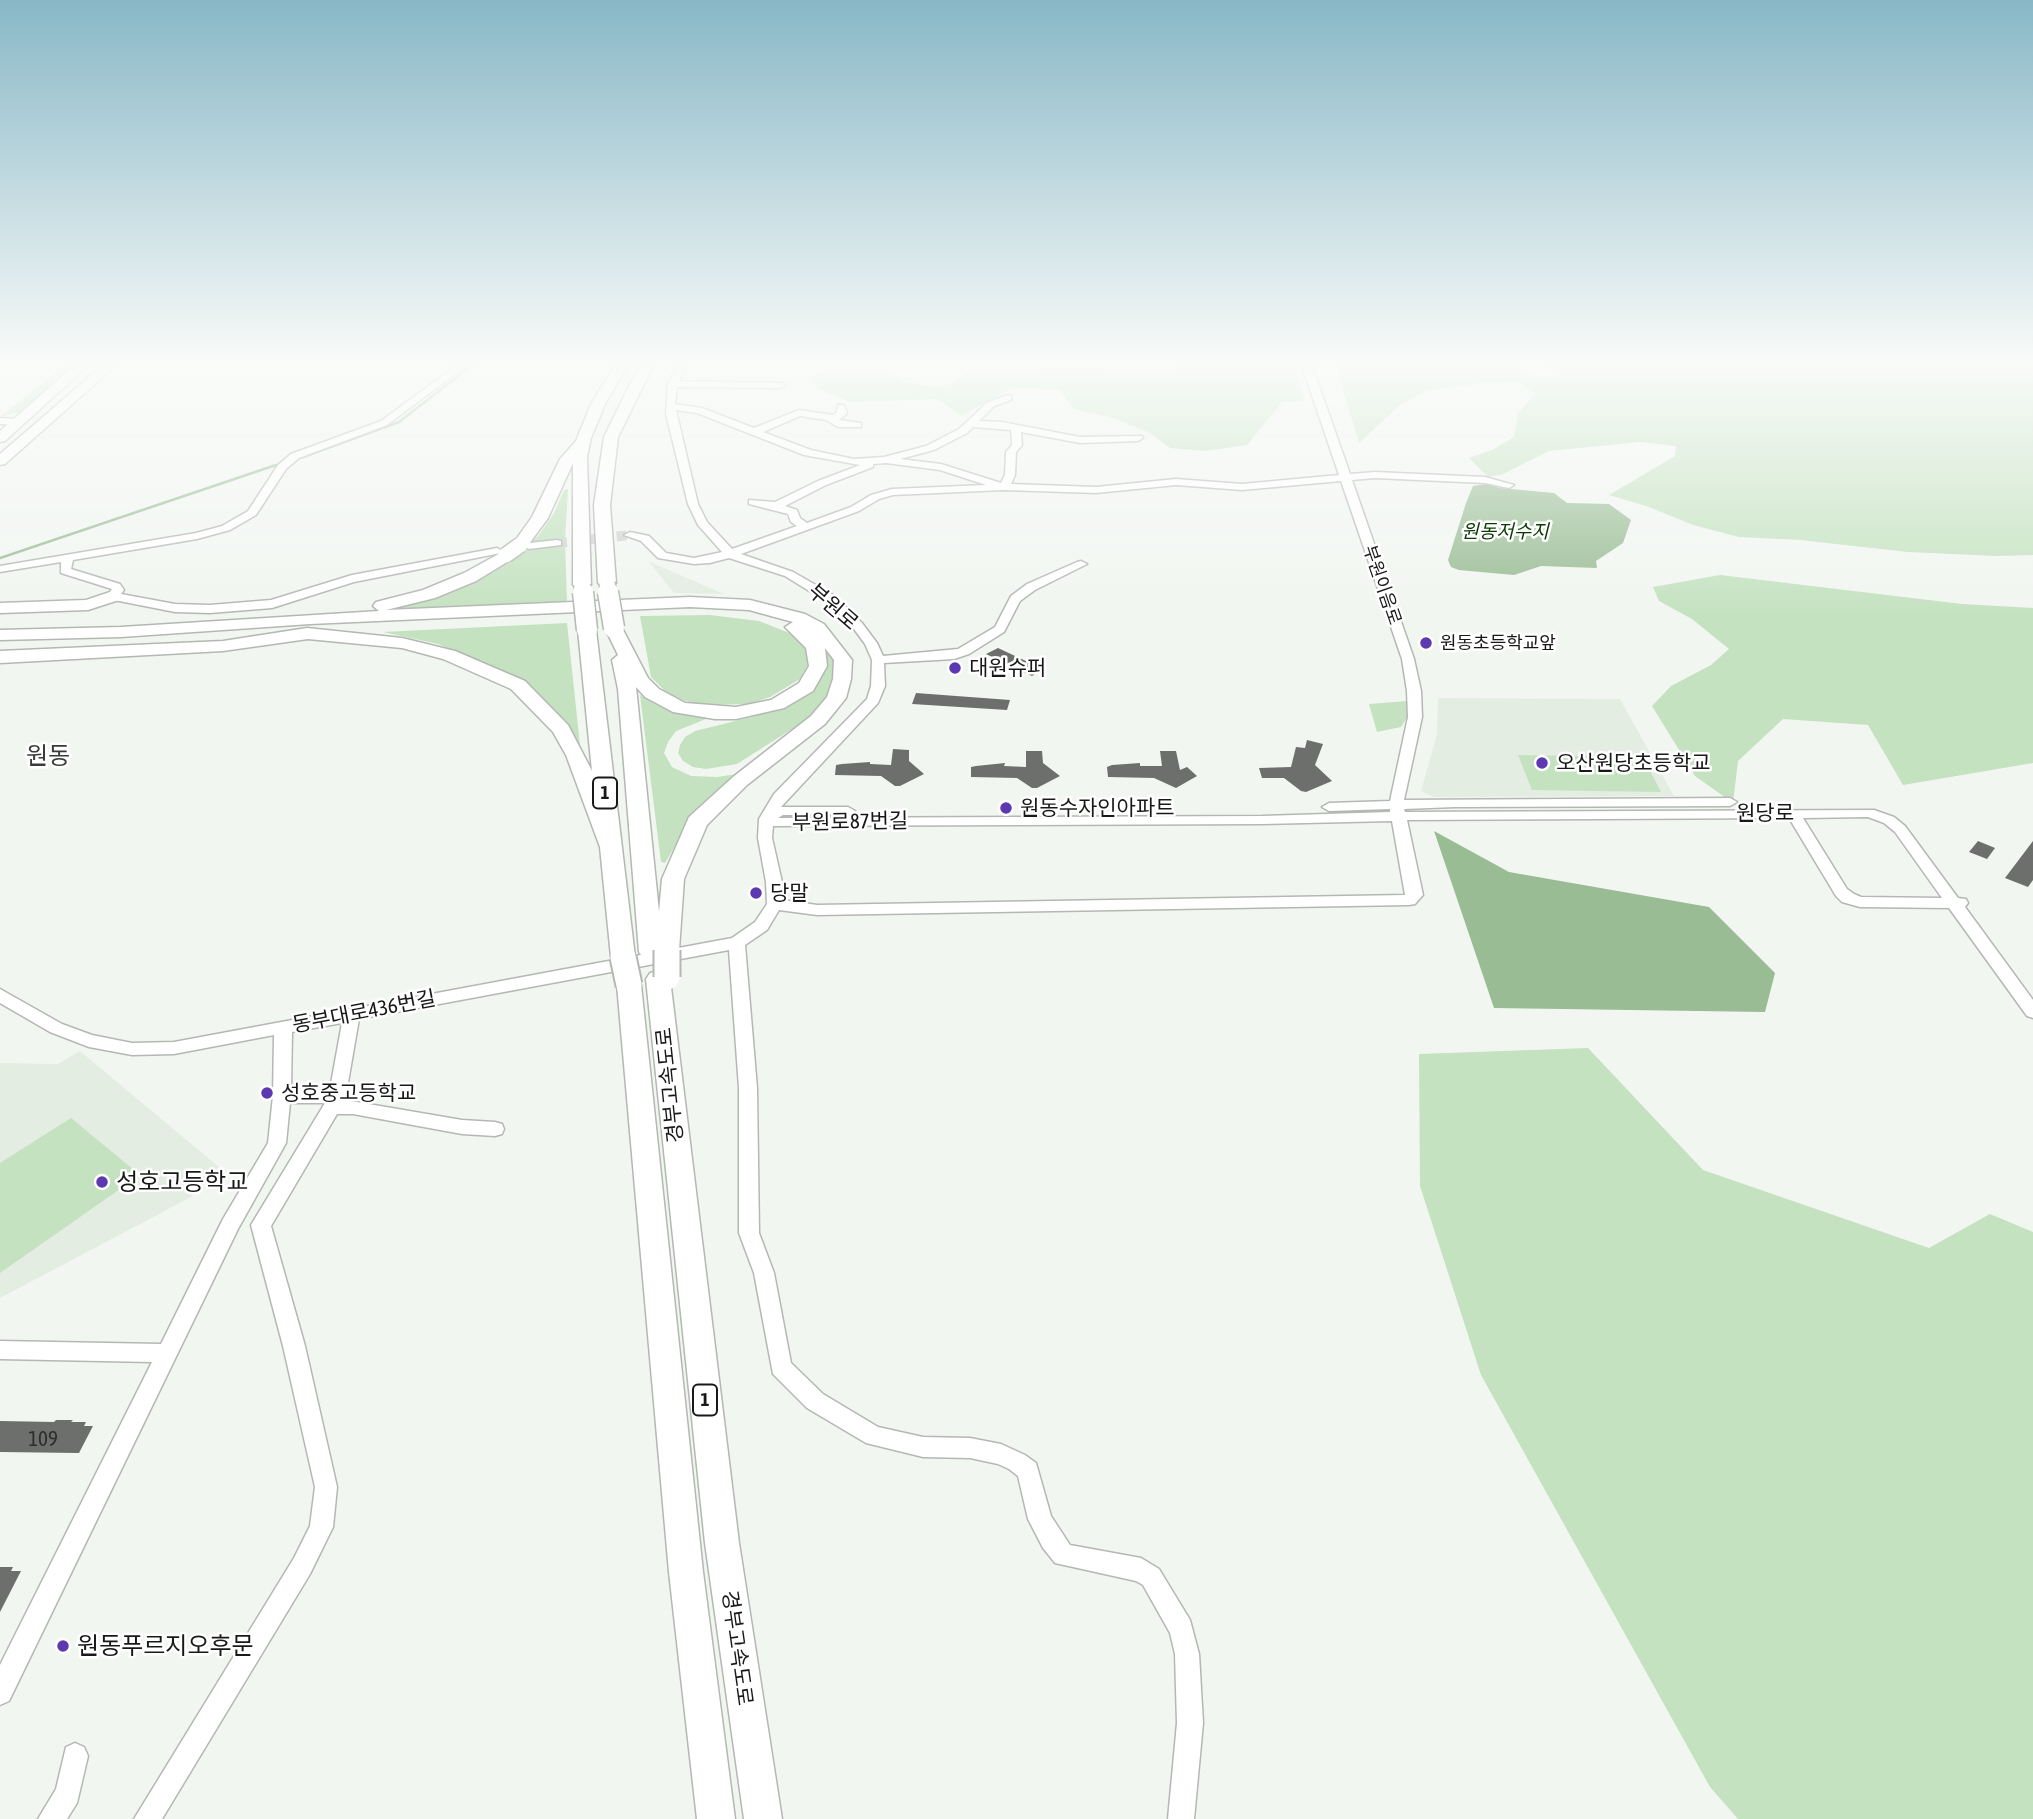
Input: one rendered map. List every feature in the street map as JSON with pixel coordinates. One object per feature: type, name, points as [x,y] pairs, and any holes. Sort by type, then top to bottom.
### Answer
[{"type":"highway","points":[[0,657],[223,646],[429,594],[470,577],[513,549],[540,519],[567,460],[579,445]]},
{"type":"highway","name":"경부고속도로","points":[[583,445],[579,487],[582,585],[611,847],[649,967],[665,1032],[722,1543],[763,1819]]},
{"type":"highway","name":"경부고속도로","points":[[610,445],[602,505],[607,583],[627,689],[649,967],[686,1572],[716,1819]]},
{"type":"highway","points":[[0,608],[88,605],[113,596]]},
{"type":"highway","points":[[308,626],[703,602],[773,609],[818,628],[843,660],[842,679],[836,698],[818,720],[740,781],[697,822],[673,879],[649,967]]},
{"type":"highway","points":[[0,635],[420,623],[716,610],[777,619],[800,630],[815,646],[818,666],[806,687],[777,704],[736,713],[680,708],[652,693],[640,680],[614,628]]},
{"type":"highway","points":[[308,626],[402,643],[449,655],[518,685],[561,729],[576,755],[611,847]]},
{"type":"main road","points":[[0,461],[19,445]]},
{"type":"street","points":[[0,569],[197,536],[240,522],[258,506],[282,467],[295,456],[325,445]]},
{"type":"street","name":"부원로","points":[[680,445],[693,504],[702,523],[730,554],[789,574],[831,599],[858,626],[871,643],[878,660]]},
{"type":"street","points":[[788,445],[835,460],[884,460],[941,467],[1004,487]]},
{"type":"street","points":[[884,460],[899,445]]},
{"type":"street","points":[[776,506],[822,483],[884,460],[937,445]]},
{"type":"street","points":[[1004,487],[1010,475],[1011,452],[1016,445]]},
{"type":"street","name":"부원이음로","points":[[1334,445],[1408,659],[1414,691],[1415,718],[1398,810]]},
{"type":"street","points":[[630,535],[645,538],[658,553],[668,558],[694,561],[730,554],[855,509],[875,497],[892,492],[1004,487],[1096,490],[1176,482],[1242,487],[1375,475],[1468,479],[1508,485]]},
{"type":"street","points":[[753,502],[793,512],[795,520],[804,526]]},
{"type":"street","points":[[67,559],[65,571],[116,587],[118,590],[113,596],[175,608],[254,606],[295,598],[352,579],[513,549],[556,544]]},
{"type":"street","points":[[1080,564],[1031,587],[1014,599],[1000,629],[964,651],[954,655],[878,660],[878,685],[873,700],[779,797],[765,819],[765,838],[774,882],[775,904],[761,926],[737,943],[748,1088],[750,1233],[764,1273],[781,1367],[815,1401],[874,1436],[923,1447],[970,1448],[1000,1454],[1017,1462],[1028,1470],[1040,1519],[1063,1555],[1141,1570],[1151,1577],[1181,1629],[1188,1654],[1190,1723],[1181,1819]]},
{"type":"street","points":[[799,776],[796,788],[800,800],[807,807],[821,811]]},
{"type":"street","name":"원당로","points":[[1398,810],[1873,804],[1895,812],[1905,821],[2033,1012]]},
{"type":"street","points":[[775,904],[817,910],[1409,900],[1415,895],[1416,887],[1398,810]]},
{"type":"street","name":"원당로","points":[[1398,810],[1869,813],[1889,820],[1900,829],[2033,994]]},
{"type":"street","name":"부원로87번길","points":[[765,819],[780,811],[821,811],[1262,820],[1398,810]]},
{"type":"street","points":[[1793,813],[1841,892],[1848,898],[1860,902],[1960,903]]},
{"type":"street","name":"부원로87번길","points":[[765,819],[779,822],[1095,815]]},
{"type":"street","name":"동부대로436번길","points":[[0,995],[72,1035],[132,1049],[199,1045],[352,1013],[737,943]]},
{"type":"street","points":[[147,1819],[302,1566],[321,1527],[326,1487],[294,1346],[261,1225],[335,1102],[352,1013]]},
{"type":"street","points":[[0,1692],[230,1225],[277,1143],[282,1096],[283,1028]]},
{"type":"street","points":[[282,1096],[335,1102],[462,1127],[495,1129]]},
{"type":"street","points":[[230,1225],[261,1225]]},
{"type":"street","points":[[0,1350],[167,1353]]},
{"type":"street","points":[[51,1819],[68,1794],[75,1756]]},
{"type":"shaded area","points":[[1166,445],[1247,445],[1205,451],[1170,448]]},
{"type":"shaded area","points":[[1501,445],[1611,445],[1549,451],[1503,474],[1488,477],[1469,458]]},
{"type":"shaded area","points":[[1666,445],[2033,445],[2033,555],[1908,552],[1800,540],[1739,537],[1693,525],[1649,507],[1609,495],[1675,456],[1676,446]]},
{"type":"shaded area","points":[[568,489],[565,541],[567,603],[381,611],[523,550],[539,535],[554,513],[564,490]]},
{"type":"shaded area","points":[[648,561],[724,594],[674,593]]},
{"type":"shaded area","points":[[1720,575],[1962,604],[2033,608],[2033,763],[1903,785],[1868,725],[1783,719],[1738,761],[1733,803],[1695,776],[1652,706],[1671,686],[1711,665],[1729,649],[1692,619],[1659,601],[1653,587]]},
{"type":"shaded area","points":[[710,615],[759,621],[792,634],[802,643],[810,660],[800,679],[770,697],[749,704],[704,705],[667,693],[651,677],[640,616]]},
{"type":"shaded area","points":[[567,623],[580,745],[565,720],[539,695],[503,671],[438,644],[383,632]]},
{"type":"shaded area","points":[[824,648],[828,649],[838,666],[834,685],[814,715],[737,764],[706,769],[693,767],[683,761],[678,753],[680,745],[685,737],[695,731],[780,710],[814,686],[825,669]]},
{"type":"shaded area","points":[[640,695],[665,708],[711,717],[676,731],[664,753],[672,767],[691,776],[717,777],[737,774],[696,812],[665,863],[661,862]]},
{"type":"shaded area","name":"오산원당초등학교","points":[[1438,698],[1620,699],[1674,796],[1434,797],[1421,791],[1437,734]]},
{"type":"shaded area","points":[[1407,701],[1408,716],[1401,727],[1377,732],[1369,704]]},
{"type":"shaded area","points":[[1518,755],[1643,757],[1661,792],[1532,790]]},
{"type":"shaded area","points":[[1588,1048],[1703,1170],[1929,1248],[1990,1214],[2033,1232],[2033,1819],[1738,1819],[1710,1787],[1481,1375],[1420,1186],[1419,1054]]},
{"type":"shaded area","name":"성호고등학교","points":[[80,1051],[219,1167],[191,1197],[0,1298],[0,1063],[58,1064]]},
{"type":"shaded area","points":[[71,1118],[140,1175],[0,1273],[0,1163]]},
{"type":"water","name":"원동저수지","points":[[1486,484],[1500,488],[1554,493],[1567,503],[1609,504],[1631,520],[1623,543],[1596,561],[1597,568],[1541,566],[1514,575],[1459,570],[1451,567],[1448,560],[1473,486]]},
{"type":"water","points":[[1434,831],[1509,872],[1709,907],[1775,973],[1765,1012],[1494,1008]]},
{"type":"building","points":[[998,648],[1043,669],[1032,676],[986,654]]},
{"type":"building","points":[[916,693],[1010,700],[1007,710],[912,704]]},
{"type":"building","points":[[1307,740],[1323,744],[1315,765],[1332,781],[1306,792],[1284,778],[1262,778],[1259,768],[1291,767],[1296,747],[1305,748]]},
{"type":"building","points":[[893,749],[909,750],[909,761],[924,774],[900,786],[895,786],[881,776],[835,775],[836,765],[870,762],[891,765]]},
{"type":"building","points":[[1026,751],[1042,751],[1043,763],[1060,776],[1037,788],[1032,788],[1017,778],[971,777],[971,767],[976,766],[1005,763],[1004,766],[1026,767]]},
{"type":"building","points":[[1160,751],[1176,751],[1180,770],[1187,767],[1197,776],[1176,788],[1154,778],[1108,777],[1107,767],[1112,765],[1140,763],[1140,766],[1162,766]]},
{"type":"building","points":[[1978,841],[1995,848],[1987,859],[1969,852]]},
{"type":"building","points":[[2033,841],[2033,880],[2028,887],[2005,878]]},
{"type":"building","points":[[0,1421],[86,1422],[84,1426],[93,1426],[79,1453],[0,1452]]},
{"type":"building","points":[[0,1567],[13,1567],[11,1571],[21,1571],[0,1612]]},
{"type":"waterway","points":[[303,457],[336,445]]},
{"type":"waterway","points":[[0,558],[276,465]]},
{"type":"tunnel","points":[[557,543],[630,535]]},
{"type":"place","name":"원동초등학교앞","points":[[1426,643]]},
{"type":"place","name":"대원슈퍼","points":[[955,668]]},
{"type":"place","name":"오산원당초등학교","points":[[1542,763]]},
{"type":"place","name":"원동수자인아파트","points":[[1006,808]]},
{"type":"place","name":"당말","points":[[756,893]]},
{"type":"place","name":"성호중고등학교","points":[[267,1093]]},
{"type":"place","name":"성호고등학교","points":[[102,1182]]},
{"type":"place","name":"원동푸르지오후문","points":[[63,1646]]},
{"type":"district","name":"원동","points":[[48,756]]}]
